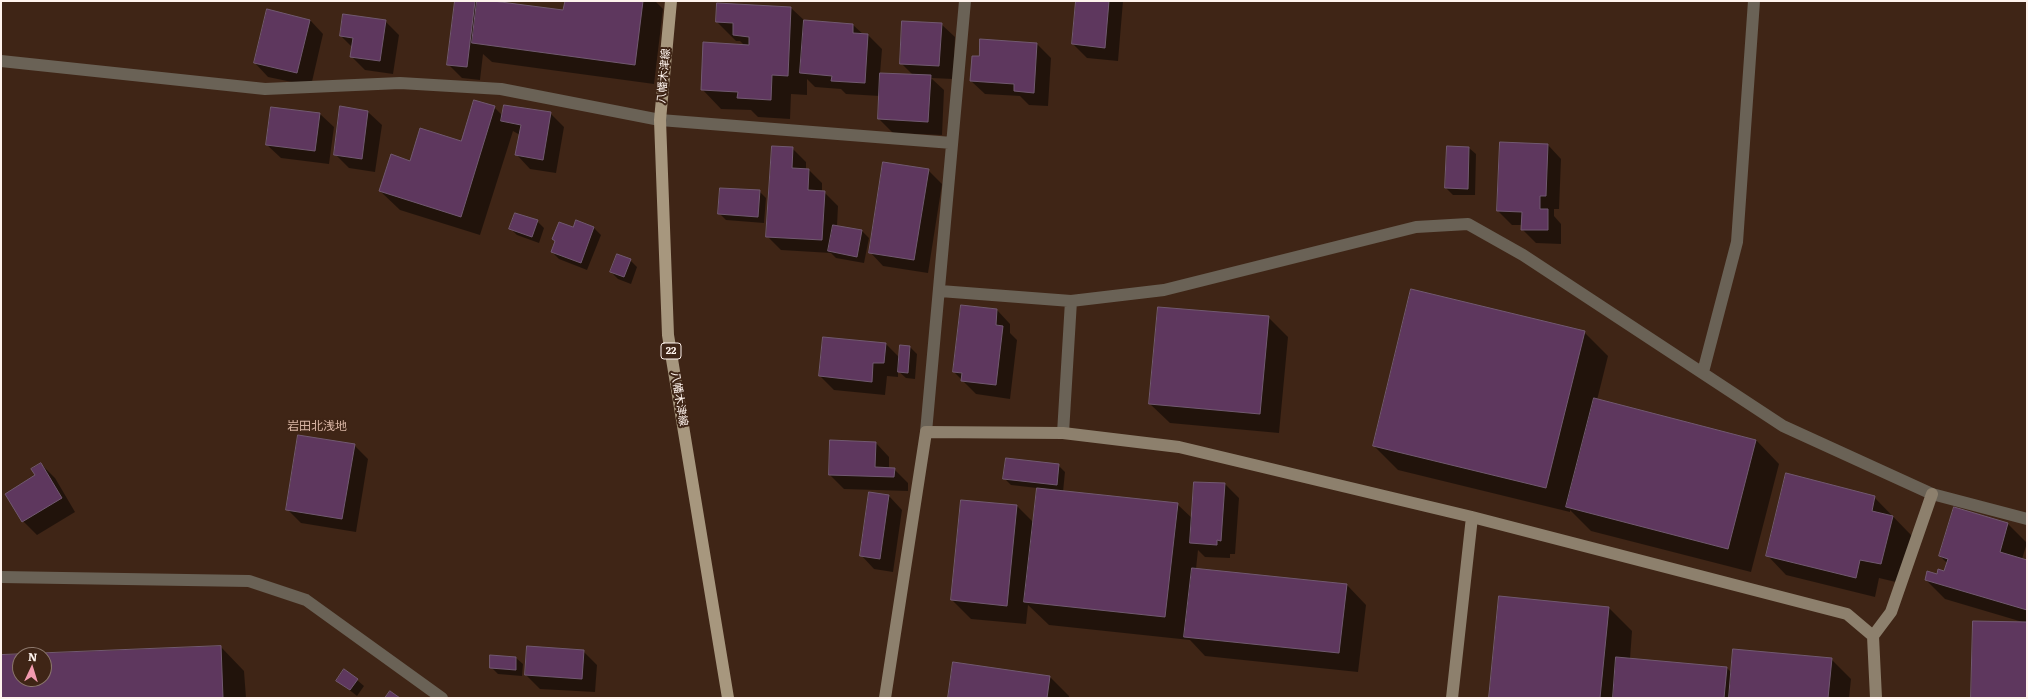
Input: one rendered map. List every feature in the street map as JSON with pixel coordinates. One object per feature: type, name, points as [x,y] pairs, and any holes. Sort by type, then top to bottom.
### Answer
[{"type":"main road","name":"八幡木津線","points":[[671,1],[660,120],[668,334],[728,698]]},
{"type":"street","points":[[885,698],[926,432],[940,291],[965,1]]},
{"type":"street","points":[[1703,372],[1736,242],[1754,1]]},
{"type":"street","points":[[1,61],[265,89],[400,83],[501,89],[660,120],[952,143]]},
{"type":"street","points":[[940,291],[1071,301],[1164,290],[1416,226],[1468,224],[1523,255],[1783,426],[1932,494],[2027,519]]},
{"type":"street","points":[[1063,433],[1071,301]]},
{"type":"street","points":[[926,432],[1063,433],[1179,447],[1472,517],[1847,614],[1873,636]]},
{"type":"street","points":[[1876,698],[1873,636],[1891,612],[1932,494]]},
{"type":"street","points":[[1452,698],[1472,517]]},
{"type":"street","points":[[1,577],[249,582],[306,600],[442,698]]},
{"type":"building","points":[[455,1],[475,1],[467,67],[447,65]]},
{"type":"building","points":[[477,1],[493,1],[563,10],[565,1],[643,1],[635,65],[472,43]]},
{"type":"building","points":[[1076,1],[1109,1],[1105,48],[1072,44]]},
{"type":"building","points":[[717,3],[791,7],[788,76],[772,75],[771,100],[737,98],[738,92],[701,90],[703,42],[749,45],[749,37],[733,35],[733,23],[716,22]]},
{"type":"building","points":[[267,9],[310,20],[297,73],[254,63]]},
{"type":"building","points":[[343,14],[386,20],[380,61],[350,57],[353,38],[340,36]]},
{"type":"building","points":[[804,20],[853,24],[853,33],[868,34],[865,83],[831,81],[832,76],[800,73]]},
{"type":"building","points":[[902,21],[942,23],[939,66],[900,64]]},
{"type":"building","points":[[980,39],[1037,43],[1034,93],[1014,91],[1014,84],[970,81],[972,56],[979,56]]},
{"type":"building","points":[[880,73],[931,75],[928,122],[878,119]]},
{"type":"building","points":[[474,100],[495,106],[461,217],[379,191],[391,154],[410,161],[420,128],[461,141]]},
{"type":"building","points":[[504,105],[551,112],[543,160],[515,155],[521,125],[501,121]]},
{"type":"building","points":[[340,106],[368,111],[362,159],[334,155]]},
{"type":"building","points":[[271,107],[320,113],[315,151],[266,145]]},
{"type":"building","points":[[1500,142],[1548,144],[1546,196],[1540,196],[1540,209],[1548,209],[1548,230],[1521,230],[1522,212],[1497,211]]},
{"type":"building","points":[[772,146],[793,147],[792,168],[809,169],[808,190],[825,191],[822,240],[766,237]]},
{"type":"building","points":[[1447,146],[1469,147],[1468,189],[1445,188]]},
{"type":"building","points":[[883,162],[929,169],[914,260],[869,253]]},
{"type":"building","points":[[720,188],[760,190],[758,217],[718,214]]},
{"type":"building","points":[[515,213],[538,220],[532,237],[509,229]]},
{"type":"building","points":[[576,220],[594,227],[581,263],[551,252],[555,241],[552,239],[559,222],[573,227]]},
{"type":"building","points":[[833,225],[862,230],[857,257],[828,251]]},
{"type":"building","points":[[617,254],[631,259],[624,277],[610,272]]},
{"type":"building","points":[[1411,289],[1585,331],[1546,488],[1373,446]]},
{"type":"building","points":[[961,305],[997,309],[996,325],[1003,326],[996,385],[961,381],[962,373],[953,372]]},
{"type":"building","points":[[1158,307],[1269,316],[1260,414],[1149,404]]},
{"type":"building","points":[[823,337],[886,343],[884,363],[873,363],[872,382],[819,376]]},
{"type":"building","points":[[900,345],[910,346],[908,373],[898,372]]},
{"type":"building","points":[[1594,398],[1756,440],[1728,549],[1566,507]]},
{"type":"building","points":[[298,435],[355,444],[342,519],[286,510]]},
{"type":"building","points":[[830,440],[876,442],[875,467],[895,468],[894,477],[829,475]]},
{"type":"building","points":[[1006,458],[1059,464],[1057,485],[1003,479]]},
{"type":"building","points":[[41,463],[62,498],[22,522],[5,494],[35,475],[31,469]]},
{"type":"building","points":[[1786,473],[1875,496],[1872,511],[1893,516],[1881,564],[1860,560],[1856,578],[1766,556]]},
{"type":"building","points":[[1194,482],[1225,483],[1221,541],[1217,540],[1217,545],[1190,543]]},
{"type":"building","points":[[1037,488],[1178,503],[1165,617],[1024,602]]},
{"type":"building","points":[[869,492],[889,495],[880,559],[860,556]]},
{"type":"building","points":[[961,500],[1017,505],[1007,606],[951,600]]},
{"type":"building","points":[[1954,507],[2008,523],[2000,552],[2027,560],[2027,610],[1925,580],[1927,571],[1937,574],[1938,569],[1944,571],[1948,559],[1939,556]]},
{"type":"building","points":[[1192,568],[1347,584],[1339,653],[1184,637]]},
{"type":"building","points":[[1499,596],[1609,607],[1600,698],[1489,698]]},
{"type":"building","points":[[1973,621],[2027,622],[2027,698],[1971,698]]},
{"type":"building","points":[[221,646],[223,698],[1,698],[1,655],[12,655],[12,687],[52,687],[52,653]]},
{"type":"building","points":[[527,646],[584,650],[582,679],[525,675]]},
{"type":"building","points":[[1733,649],[1832,658],[1828,698],[1729,698]]},
{"type":"building","points":[[490,655],[516,657],[516,670],[490,668]]},
{"type":"building","points":[[1616,657],[1727,667],[1724,698],[1613,698]]},
{"type":"building","points":[[953,662],[1050,676],[1047,698],[948,698]]},
{"type":"building","points":[[344,669],[358,679],[350,690],[336,681]]},
{"type":"building","points":[[390,691],[400,698],[385,698]]},
{"type":"district","name":"岩田北浅地","points":[[317,426]]}]
